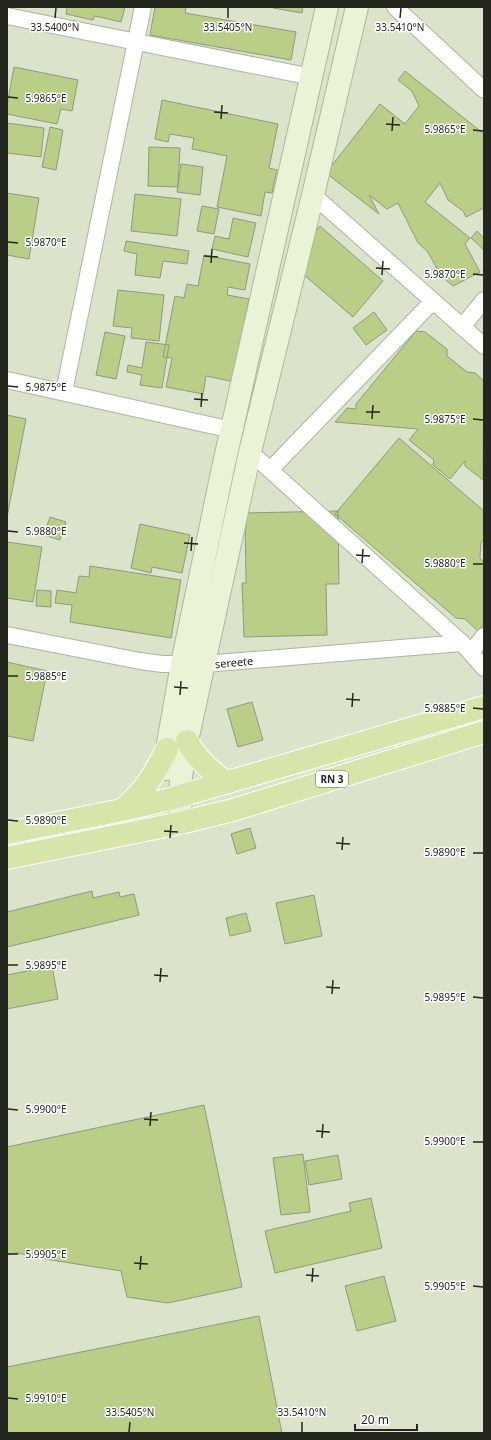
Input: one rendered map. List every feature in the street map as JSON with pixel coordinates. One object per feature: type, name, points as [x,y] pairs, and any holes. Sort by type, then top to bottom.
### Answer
[{"type":"main road","points":[[180,823],[175,797],[181,776],[177,745],[182,664],[232,430],[327,7]]},
{"type":"main road","points":[[122,810],[141,793],[177,745],[205,664],[250,452],[314,195],[357,7]]},
{"type":"main road","name":"RN 3","points":[[7,833],[122,810],[175,797],[484,707]]},
{"type":"main road","name":"RN 3","points":[[7,858],[180,823],[233,810],[484,732]]},
{"type":"main road","points":[[177,745],[193,751],[208,769],[226,782]]},
{"type":"street","points":[[64,392],[143,7]]},
{"type":"street","points":[[395,7],[484,90]]},
{"type":"street","points":[[7,16],[312,77]]},
{"type":"street","points":[[314,195],[484,346]]},
{"type":"street","points":[[462,327],[484,300]]},
{"type":"street","points":[[270,470],[433,301]]},
{"type":"street","points":[[7,380],[232,430]]},
{"type":"street","points":[[250,452],[466,648],[484,668]]},
{"type":"street","name":"sereete","points":[[7,635],[140,661],[182,664],[205,664],[466,648]]},
{"type":"street","points":[[466,648],[484,636]]},
{"type":"building","points":[[67,7],[125,7],[121,22],[95,16],[93,20],[66,14]]},
{"type":"building","points":[[155,7],[186,7],[185,13],[296,32],[291,60],[150,35]]},
{"type":"building","points":[[303,7],[302,13],[273,8]]},
{"type":"building","points":[[14,67],[78,80],[72,111],[61,109],[57,124],[7,114],[7,105]]},
{"type":"building","points":[[405,71],[484,134],[484,208],[466,217],[463,211],[448,200],[440,183],[425,202],[470,238],[465,244],[480,272],[453,286],[441,276],[428,252],[418,243],[398,203],[387,209],[369,195],[379,214],[326,173],[380,104],[405,124],[419,106],[412,91],[398,80]]},
{"type":"building","points":[[162,100],[278,124],[269,168],[277,170],[272,193],[265,192],[261,216],[217,207],[227,156],[192,149],[194,138],[170,134],[168,142],[155,139]]},
{"type":"building","points":[[7,123],[44,128],[41,157],[7,153]]},
{"type":"building","points":[[50,127],[63,130],[56,170],[42,167]]},
{"type":"building","points":[[149,147],[180,148],[178,187],[148,186]]},
{"type":"building","points":[[181,164],[203,167],[200,195],[177,192]]},
{"type":"building","points":[[7,193],[39,198],[29,259],[7,255]]},
{"type":"building","points":[[135,194],[181,199],[177,236],[131,231]]},
{"type":"building","points":[[202,206],[219,209],[214,234],[197,231]]},
{"type":"building","points":[[233,218],[256,223],[248,257],[212,249],[215,236],[229,239]]},
{"type":"building","points":[[320,226],[383,281],[353,317],[289,262]]},
{"type":"building","points":[[477,231],[484,238],[484,250],[471,238]]},
{"type":"building","points":[[126,241],[189,251],[187,264],[163,261],[160,278],[135,275],[137,254],[124,251]]},
{"type":"building","points":[[204,255],[250,264],[245,290],[228,287],[227,295],[249,299],[235,382],[206,376],[203,394],[166,387],[172,358],[163,357],[175,296],[184,298],[187,284],[198,286]]},
{"type":"building","points":[[118,290],[164,295],[159,341],[131,338],[132,328],[113,326]]},
{"type":"building","points":[[374,312],[387,330],[366,345],[353,328]]},
{"type":"building","points":[[416,331],[425,332],[447,349],[447,356],[467,372],[475,373],[484,381],[483,480],[465,466],[465,461],[450,479],[433,465],[434,460],[409,440],[418,429],[335,422],[347,408],[356,409],[356,404]]},
{"type":"building","points":[[105,332],[125,336],[116,379],[96,375]]},
{"type":"building","points":[[146,342],[169,345],[162,388],[140,385],[142,375],[127,372],[128,365],[142,368]]},
{"type":"building","points":[[7,415],[26,419],[7,517]]},
{"type":"building","points":[[399,438],[484,511],[484,539],[481,542],[480,558],[484,562],[484,624],[478,631],[465,619],[456,618],[335,514]]},
{"type":"building","points":[[338,511],[339,584],[326,584],[327,635],[244,637],[242,583],[246,583],[245,513]]},
{"type":"building","points":[[50,517],[66,522],[60,540],[44,535]]},
{"type":"building","points":[[140,524],[190,535],[182,573],[152,567],[151,573],[131,568]]},
{"type":"building","points":[[7,542],[42,547],[33,602],[7,598]]},
{"type":"building","points":[[90,566],[181,580],[171,638],[70,622],[72,605],[55,603],[57,590],[76,593],[79,576],[89,577]]},
{"type":"building","points":[[37,590],[51,591],[51,607],[36,606]]},
{"type":"building","points":[[7,662],[47,671],[33,741],[7,736]]},
{"type":"building","points":[[252,702],[263,740],[238,747],[227,709]]},
{"type":"building","points":[[250,828],[256,848],[237,854],[231,834]]},
{"type":"building","points":[[92,891],[93,898],[119,892],[120,897],[134,894],[139,915],[7,947],[7,912]]},
{"type":"building","points":[[314,895],[322,936],[285,944],[276,903]]},
{"type":"building","points":[[246,913],[251,931],[230,936],[226,918]]},
{"type":"building","points":[[52,966],[58,999],[7,1009],[7,975]]},
{"type":"building","points":[[204,1105],[242,1287],[168,1303],[127,1297],[121,1271],[45,1259],[47,1249],[35,1256],[16,1253],[7,1255],[7,1147]]},
{"type":"building","points":[[303,1154],[310,1212],[281,1215],[273,1158]]},
{"type":"building","points":[[338,1155],[342,1179],[309,1185],[305,1161]]},
{"type":"building","points":[[371,1198],[382,1248],[275,1273],[265,1231],[351,1211],[349,1203]]},
{"type":"building","points":[[384,1276],[396,1321],[357,1331],[345,1286]]},
{"type":"building","points":[[259,1316],[282,1433],[7,1433],[7,1367]]}]
